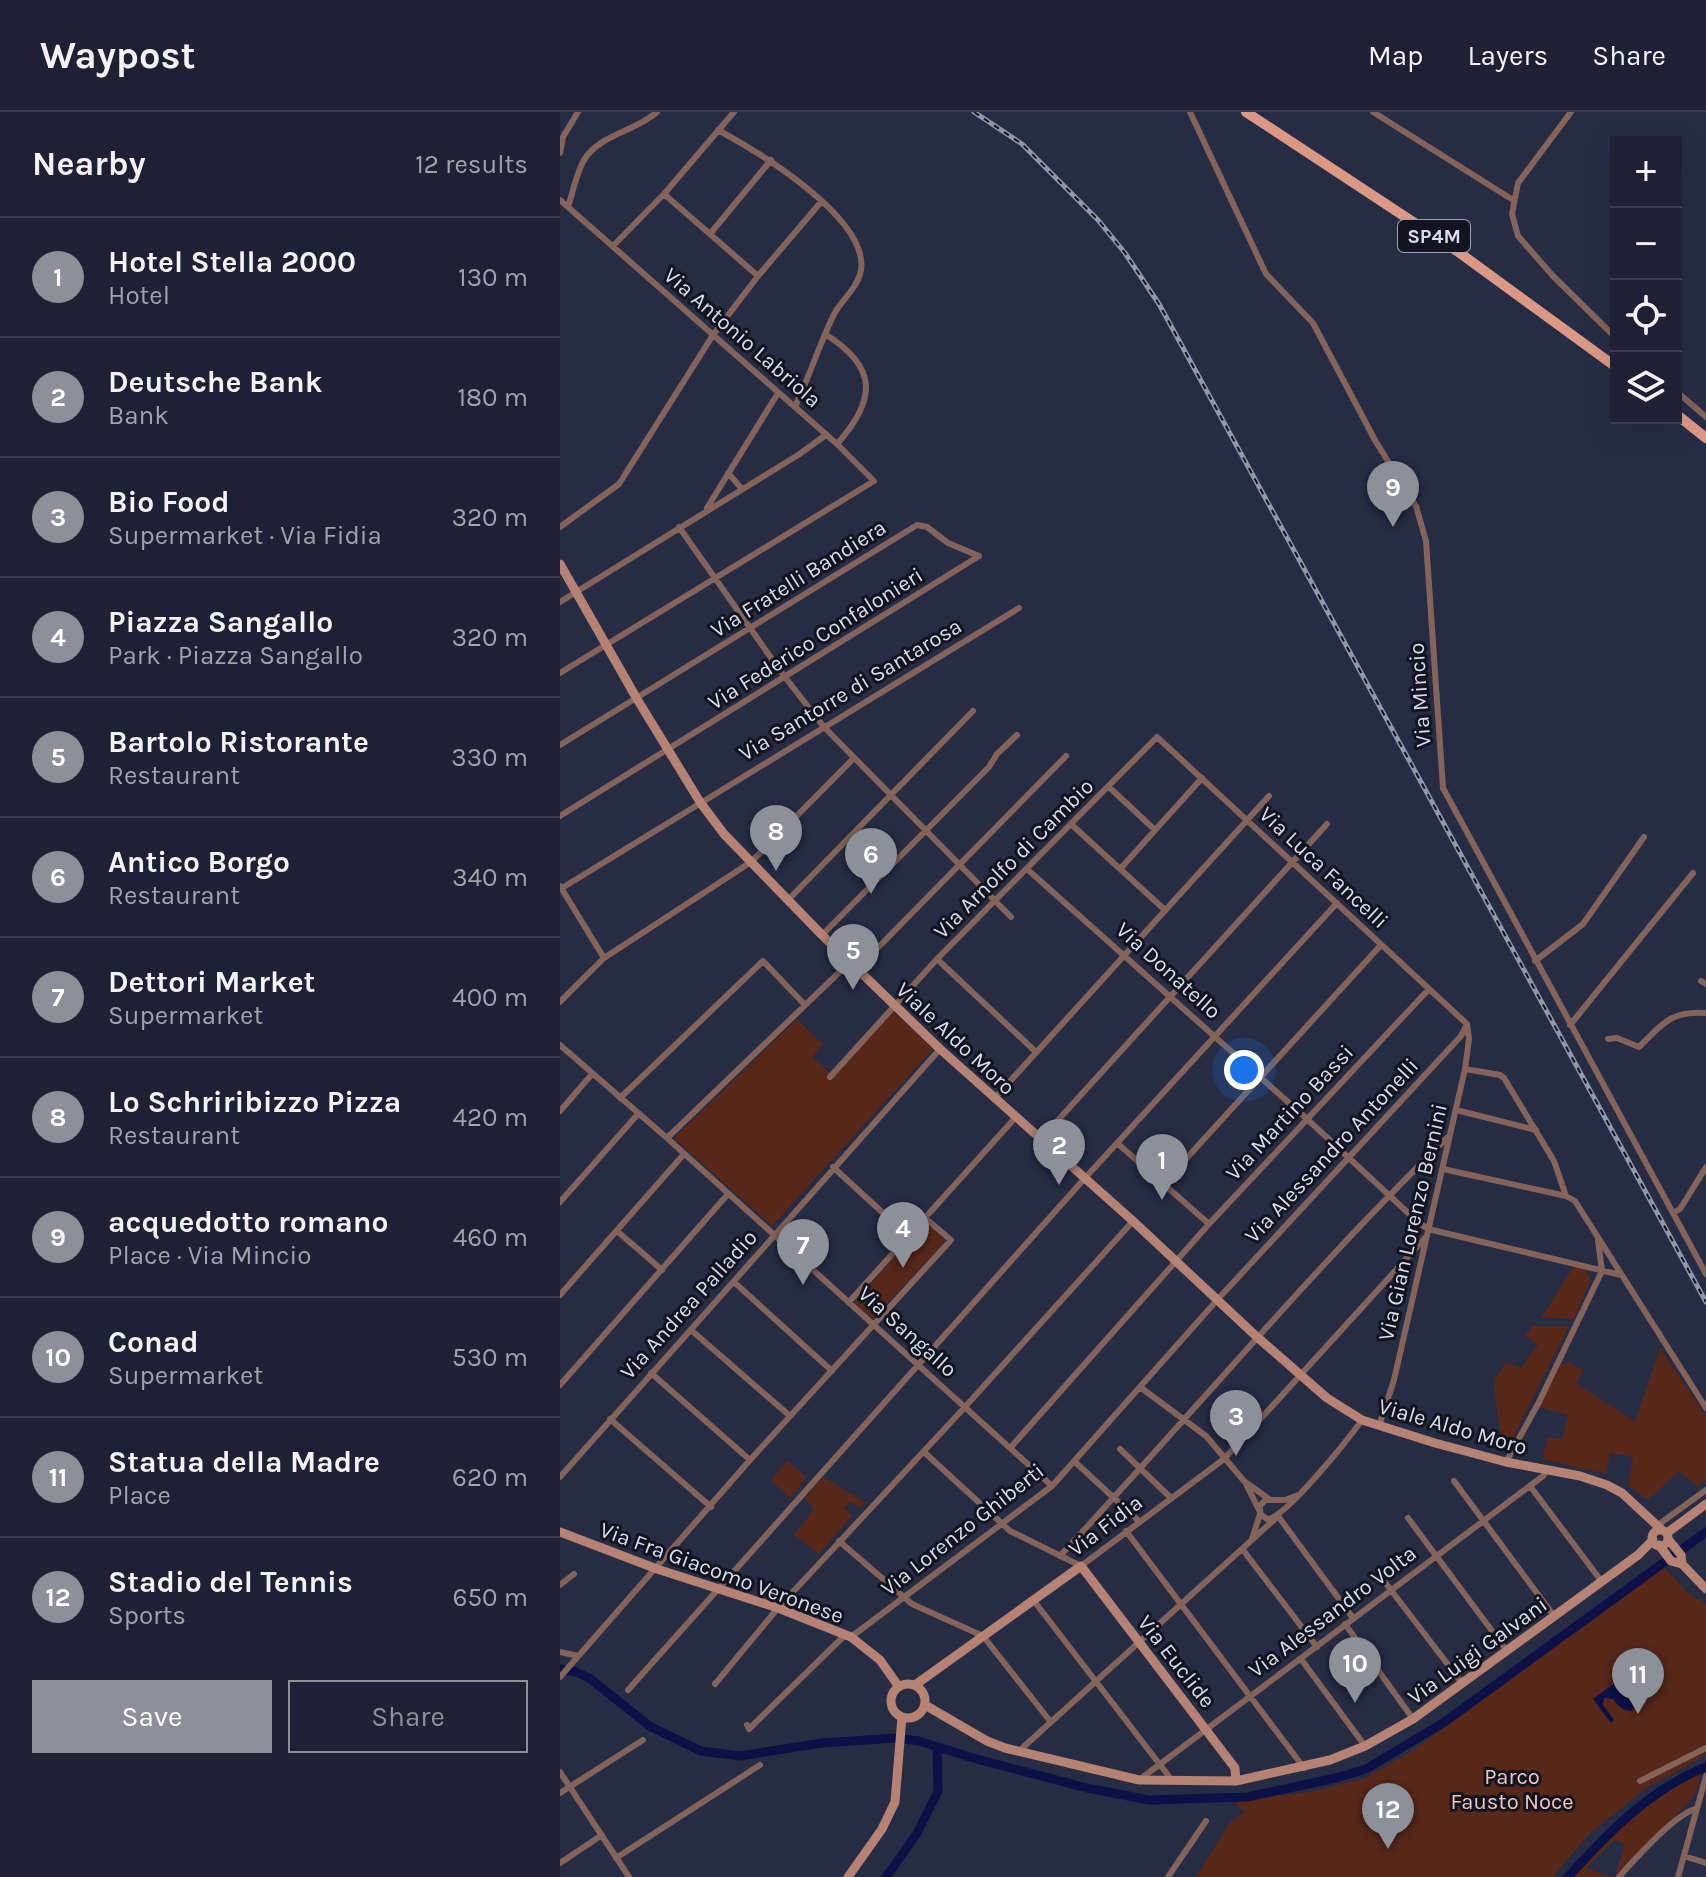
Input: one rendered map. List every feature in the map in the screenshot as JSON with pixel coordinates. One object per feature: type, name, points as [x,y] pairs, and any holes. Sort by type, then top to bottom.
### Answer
[{"type":"main road","name":"SP4M","points":[[1246,112],[1444,242],[1610,363]]},
{"type":"main road","points":[[1682,419],[1706,438]]},
{"type":"street","points":[[560,153],[563,137],[578,112]]},
{"type":"street","points":[[568,207],[585,157],[599,144],[636,127],[657,112]]},
{"type":"street","points":[[613,246],[664,194],[734,112]]},
{"type":"street","name":"Via Mincio","points":[[1190,112],[1266,274],[1313,323],[1376,442],[1416,506],[1426,541],[1443,788],[1706,1274]]},
{"type":"street","points":[[1373,112],[1513,200]]},
{"type":"street","points":[[1571,112],[1518,183],[1512,214],[1518,236],[1610,332]]},
{"type":"street","points":[[718,130],[771,160],[803,184],[846,227],[861,254],[862,268],[858,282],[835,312],[795,407]]},
{"type":"street","points":[[710,234],[771,160]]},
{"type":"street","points":[[664,194],[758,276]]},
{"type":"street","name":"Via Antonio Labriola","points":[[560,200],[837,444],[874,481],[716,579]]},
{"type":"street","points":[[560,527],[619,484],[713,335],[821,202]]},
{"type":"street","points":[[825,334],[843,346],[867,377],[867,394],[849,431],[837,444]]},
{"type":"street","points":[[705,511],[778,393]]},
{"type":"street","points":[[1682,396],[1706,417]]},
{"type":"street","points":[[560,602],[826,435]]},
{"type":"street","points":[[728,473],[742,489]]},
{"type":"street","points":[[723,481],[735,493]]},
{"type":"street","name":"Via Fratelli Bandiera","points":[[560,745],[917,525],[927,527],[948,543],[979,556]]},
{"type":"street","points":[[679,527],[785,678],[823,726],[1011,917]]},
{"type":"street","name":"Via Federico Confalonieri","points":[[560,816],[979,556]]},
{"type":"street","name":"Viale Aldo Moro","points":[[560,564],[637,699],[700,802],[724,834],[853,966],[940,1049],[1133,1221],[1257,1337],[1327,1398],[1362,1420],[1506,1462],[1580,1476],[1607,1485],[1622,1493],[1647,1518],[1648,1529],[1661,1539]]},
{"type":"street","points":[[560,673],[716,579]]},
{"type":"street","name":"Via Santorre di Santarosa","points":[[561,886],[1019,608]]},
{"type":"street","points":[[788,900],[973,711]]},
{"type":"street","points":[[822,935],[1017,735]]},
{"type":"street","name":"Via Luca Fancelli","points":[[1157,737],[1467,1024]]},
{"type":"street","name":"Via Arnolfo di Cambio","points":[[830,1077],[937,959],[1157,737]]},
{"type":"street","points":[[667,1138],[805,1005],[853,966],[960,864],[1066,756]]},
{"type":"street","points":[[560,1002],[604,958],[751,862],[854,758]]},
{"type":"street","points":[[1121,868],[1202,778]]},
{"type":"street","points":[[1109,787],[1155,830]]},
{"type":"street","points":[[994,1099],[1269,796]]},
{"type":"street","points":[[1040,1140],[1327,824]]},
{"type":"street","points":[[1072,825],[1165,910]]},
{"type":"street","points":[[1535,961],[1583,924],[1644,837]]},
{"type":"street","name":"Via Donatello","points":[[1027,869],[1428,1229]]},
{"type":"street","points":[[1570,1025],[1693,873]]},
{"type":"street","points":[[561,886],[604,958]]},
{"type":"street","points":[[628,1690],[1085,1178],[1337,903]]},
{"type":"street","points":[[1164,1183],[1381,945]]},
{"type":"street","points":[[937,959],[1036,1052]]},
{"type":"street","points":[[620,1098],[763,961],[805,1005]]},
{"type":"street","name":"Via Martino Bassi","points":[[1011,1447],[1209,1224],[1429,989]]},
{"type":"street","points":[[1608,1039],[1617,1038],[1639,1047],[1660,1024],[1670,1018],[1686,1013],[1706,1013]]},
{"type":"street","name":"Via Gian Lorenzo Bernini","points":[[1379,1426],[1394,1380],[1465,1069],[1469,1039],[1467,1024]]},
{"type":"street","name":"Via Alessandro Antonelli","points":[[1218,1299],[1461,1036],[1467,1024]]},
{"type":"street","name":"Via Sangallo","points":[[560,1045],[1052,1486]]},
{"type":"street","name":"Via Andrea Palladio","points":[[560,1477],[940,1049]]},
{"type":"street","points":[[1465,1069],[1504,1078],[1554,1161],[1566,1196]]},
{"type":"street","points":[[560,1111],[592,1074]]},
{"type":"street","points":[[1456,1110],[1536,1130]]},
{"type":"street","points":[[560,1202],[638,1114]]},
{"type":"street","points":[[849,1302],[1015,1118]]},
{"type":"street","points":[[1060,1556],[1257,1337],[1390,1194],[1448,1137]]},
{"type":"street","points":[[1117,1143],[1209,1224]]},
{"type":"street","points":[[560,1295],[684,1154]]},
{"type":"street","points":[[833,1167],[908,1236]]},
{"type":"street","points":[[1673,1213],[1680,1209],[1706,1167]]},
{"type":"street","points":[[1443,1169],[1566,1196],[1575,1201],[1706,1408]]},
{"type":"street","points":[[560,1385],[728,1194]]},
{"type":"street","points":[[560,1677],[750,1460],[951,1240],[925,1218]]},
{"type":"street","points":[[715,1684],[778,1608],[1133,1221]]},
{"type":"street","points":[[1428,1229],[1621,1275]]},
{"type":"street","points":[[617,1231],[662,1270]]},
{"type":"street","points":[[1506,1462],[1539,1402],[1602,1271],[1597,1236]]},
{"type":"street","name":"Via Fidia","points":[[915,1685],[1034,1601],[1224,1459],[1426,1237]]},
{"type":"street","points":[[1411,1253],[1421,1263]]},
{"type":"street","points":[[734,1282],[832,1371]]},
{"type":"street","name":"Via Lorenzo Ghiberti","points":[[747,1725],[749,1729],[848,1636],[1052,1486],[1218,1299]]},
{"type":"street","points":[[691,1330],[790,1416]]},
{"type":"street","points":[[651,1373],[750,1460]]},
{"type":"street","points":[[1140,1387],[1206,1436],[1244,1481],[1273,1500],[1277,1516],[1353,1618]]},
{"type":"street","points":[[610,1419],[711,1507]]},
{"type":"street","points":[[1019,1751],[1243,1550],[1298,1495],[1362,1420]]},
{"type":"street","points":[[1120,1449],[1171,1498]]},
{"type":"street","points":[[924,1452],[1010,1531],[1081,1566]]},
{"type":"street","points":[[1074,1461],[1140,1522]]},
{"type":"street","name":"Via Alessandro Volta","points":[[1139,1780],[1546,1471]]},
{"type":"street","points":[[1244,1481],[1260,1512],[1267,1519],[1277,1516]]},
{"type":"street","points":[[1454,1481],[1554,1616]]},
{"type":"street","points":[[1530,1486],[1602,1582]]},
{"type":"street","points":[[1706,1490],[1661,1539],[1706,1589]]},
{"type":"street","points":[[1250,1543],[1262,1502],[1298,1495]]},
{"type":"street","name":"Via Luigi Galvani","points":[[1236,1781],[1304,1768],[1365,1746],[1413,1719],[1706,1504]]},
{"type":"street","points":[[1408,1518],[1507,1651]]},
{"type":"street","points":[[1126,1531],[1304,1768]]},
{"type":"street","name":"Via Fra Giacomo Veronese","points":[[560,1532],[657,1569],[778,1608],[848,1636],[880,1660],[899,1687]]},
{"type":"street","points":[[839,1541],[912,1604],[983,1636],[1050,1721]]},
{"type":"street","points":[[1243,1550],[1317,1647]]},
{"type":"street","name":"Via Euclide","points":[[1081,1566],[1235,1768],[1236,1781]]},
{"type":"street","points":[[560,1585],[574,1574]]},
{"type":"street","points":[[1381,1577],[1462,1683]]},
{"type":"street","points":[[1034,1601],[1172,1781]]},
{"type":"street","points":[[1345,1624],[1413,1719]]},
{"type":"street","points":[[560,1652],[576,1658]]},
{"type":"street","points":[[1301,1659],[1365,1746]]},
{"type":"street","points":[[848,1877],[882,1829],[895,1802],[902,1722],[892,1706],[892,1695],[899,1687],[915,1685],[924,1693],[925,1705],[918,1715],[902,1722]]},
{"type":"street","points":[[925,1705],[987,1741],[1019,1751],[1139,1780],[1236,1781]]},
{"type":"street","points":[[560,1793],[643,1740]]},
{"type":"street","points":[[1640,1781],[1706,1748]]},
{"type":"street","points":[[616,1858],[760,1765]]},
{"type":"street","points":[[560,1772],[629,1877]]},
{"type":"street","points":[[1678,1877],[1706,1776]]},
{"type":"street","points":[[1619,1877],[1665,1831],[1689,1810],[1696,1809]]},
{"type":"street","points":[[1168,1877],[1206,1821]]},
{"type":"street","points":[[560,1863],[602,1835]]},
{"type":"street","points":[[1684,1856],[1706,1863]]},
{"type":"green space","points":[[893,1011],[933,1049],[772,1226],[674,1138],[797,1019],[823,1044],[812,1057],[832,1075]]},
{"type":"green space","points":[[925,1222],[946,1240],[873,1319],[854,1303]]},
{"type":"green space","points":[[1574,1266],[1586,1270],[1591,1279],[1574,1319],[1541,1318]]},
{"type":"green space","points":[[1532,1326],[1569,1326],[1507,1450],[1502,1450],[1495,1378],[1506,1362],[1521,1367],[1538,1345],[1525,1336]]},
{"type":"green space","points":[[1660,1348],[1706,1416],[1706,1479],[1697,1486],[1679,1471],[1648,1500],[1628,1485],[1633,1457],[1610,1453],[1606,1474],[1542,1459],[1548,1437],[1562,1439],[1568,1415],[1539,1407],[1561,1364],[1569,1363],[1584,1370],[1576,1383],[1635,1422]]},
{"type":"green space","points":[[787,1461],[807,1477],[790,1498],[771,1480]]},
{"type":"green space","points":[[823,1477],[865,1502],[860,1508],[849,1502],[845,1508],[852,1516],[819,1554],[794,1535],[814,1509],[805,1498]]},
{"type":"green space","name":"Parco Fausto Noce","points":[[1663,1566],[1688,1593],[1706,1604],[1706,1755],[1645,1789],[1588,1835],[1553,1877],[1196,1877],[1230,1822],[1244,1812],[1234,1801],[1314,1791],[1365,1778],[1407,1754],[1476,1705]]},
{"type":"green space","points":[[1702,1771],[1695,1794],[1689,1802],[1615,1876],[1625,1845],[1614,1840],[1586,1868],[1611,1877],[1573,1877],[1633,1818]]},
{"type":"shaded area","points":[[1620,1679],[1631,1687],[1637,1705],[1631,1711],[1620,1707],[1613,1699],[1604,1698],[1603,1705],[1614,1720],[1611,1723],[1593,1699]]},
{"type":"waterway","points":[[560,1669],[589,1678],[651,1727],[701,1751],[740,1756],[822,1743],[895,1738],[919,1741],[1087,1788],[1149,1800],[1247,1797],[1366,1769],[1443,1723],[1706,1532]]},
{"type":"waterway","points":[[886,1877],[916,1835],[938,1791],[937,1747]]},
{"type":"waterway","points":[[1568,1877],[1614,1829],[1648,1800],[1706,1767]]},
{"type":"railway","points":[[974,112],[1022,144],[1098,220],[1125,253],[1159,304],[1706,1302]]},
{"type":"place","name":"acquedotto romano","points":[[1393,527]]},
{"type":"place","name":"Lo Schriribizzo Pizza","points":[[776,871]]},
{"type":"place","name":"Antico Borgo","points":[[871,894]]},
{"type":"place","name":"Bartolo Ristorante","points":[[853,990]]},
{"type":"place","name":"Deutsche Bank","points":[[1059,1185]]},
{"type":"place","name":"Hotel Stella 2000","points":[[1162,1200]]},
{"type":"place","name":"Piazza Sangallo","points":[[903,1268]]},
{"type":"place","name":"Dettori Market","points":[[803,1285]]},
{"type":"place","name":"Bio Food","points":[[1236,1456]]},
{"type":"place","name":"Conad","points":[[1355,1703]]},
{"type":"place","name":"Statua della Madre","points":[[1638,1714]]},
{"type":"place","name":"Stadio del Tennis","points":[[1388,1849]]}]
